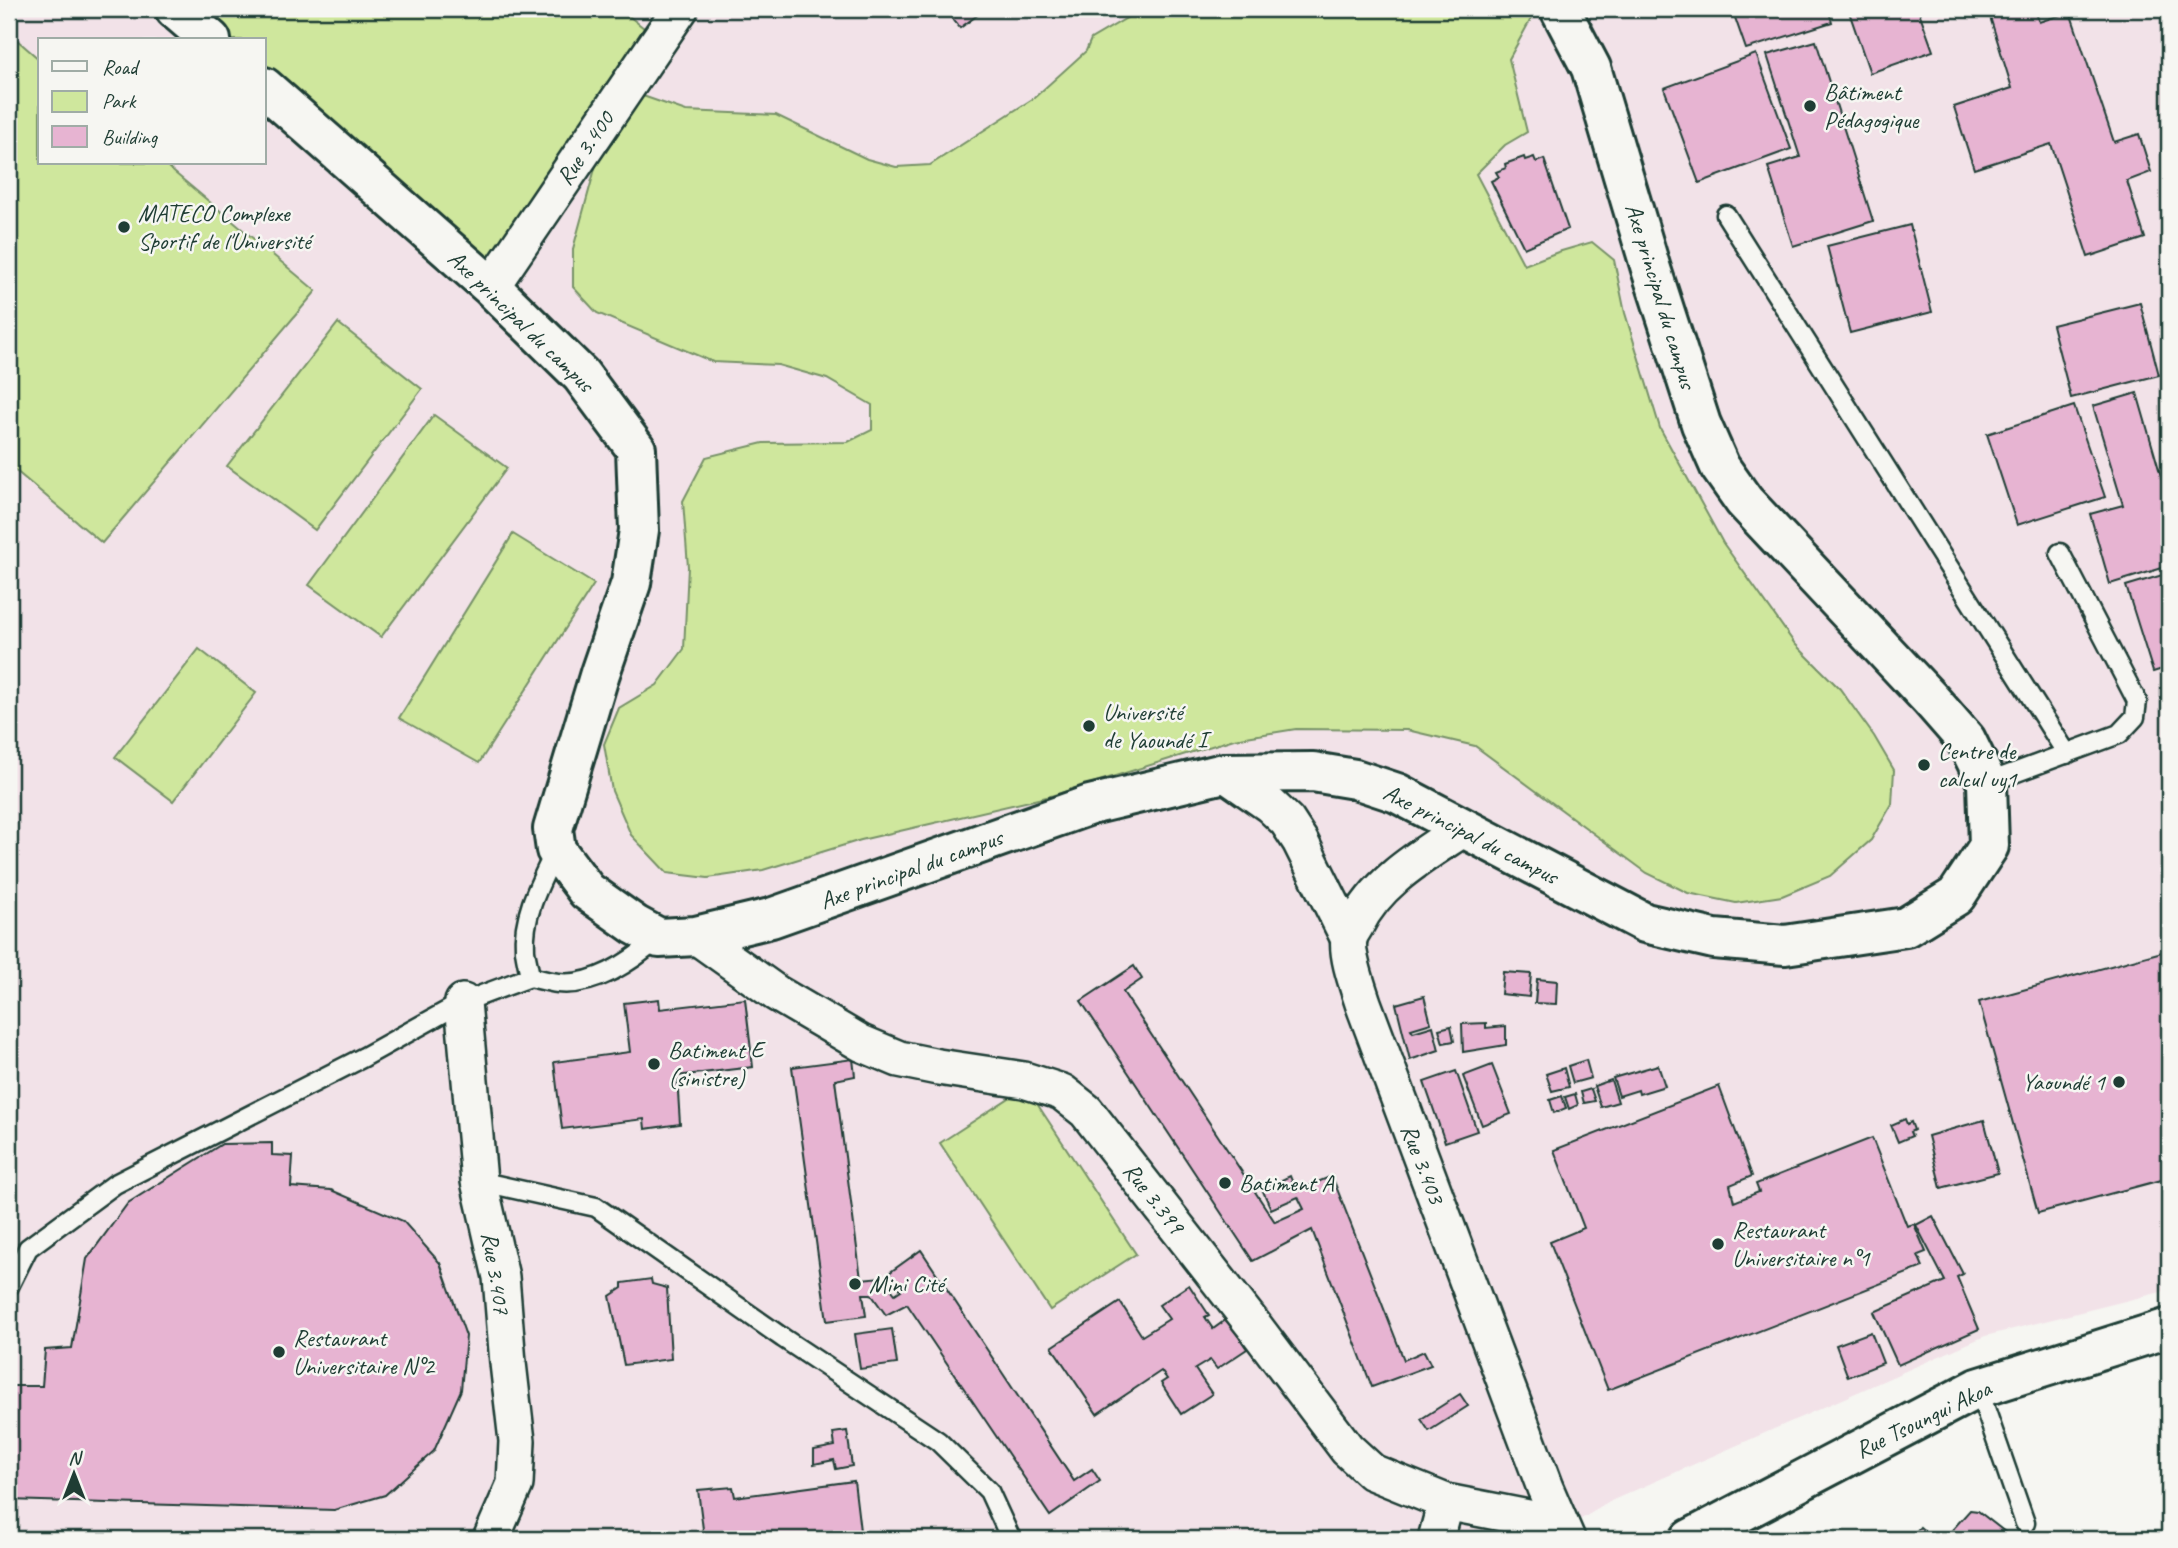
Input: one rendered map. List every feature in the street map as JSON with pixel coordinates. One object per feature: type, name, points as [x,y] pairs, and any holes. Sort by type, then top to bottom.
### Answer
[{"type":"street","points":[[175,9],[209,38]]},
{"type":"street","name":"Rue 3.400","points":[[491,287],[680,9]]},
{"type":"street","name":"Axe principal du campus","points":[[659,938],[696,936],[771,918],[1090,805],[1224,773],[1313,772],[1355,779],[1397,793],[1645,923],[1714,939],[1785,945],[1906,928],[1956,896],[1989,846],[1987,783],[1966,740],[1862,624],[1744,501],[1720,467],[1701,424],[1591,68],[1560,9]]},
{"type":"street","name":"Axe principal du campus","points":[[266,89],[491,287],[581,375],[636,449],[639,530],[631,583],[600,673],[553,829],[556,850]]},
{"type":"street","name":"Rue 3.403","points":[[1224,773],[1270,805],[1287,821],[1300,841],[1349,939],[1351,964],[1363,1003],[1563,1531]]},
{"type":"street","points":[[1349,939],[1360,917],[1383,887],[1404,869],[1464,828]]},
{"type":"street","points":[[556,850],[570,872],[587,891],[635,925],[659,938]]},
{"type":"street","name":"Rue 3.399","points":[[696,936],[776,993],[861,1043],[900,1059],[1024,1080],[1062,1092],[1086,1111],[1255,1326],[1347,1449],[1373,1472],[1446,1502],[1563,1531]]},
{"type":"street","name":"Rue 3.407","points":[[463,1002],[479,1181],[501,1276],[517,1441],[515,1484],[491,1539]]},
{"type":"street","name":"Rue Tsoungui Akoa","points":[[1690,1539],[1978,1388],[2169,1328]]},
{"type":"street","points":[[1436,1539],[1446,1502]]},
{"type":"lane","points":[[1726,215],[2067,754]]},
{"type":"lane","points":[[1987,783],[2119,734],[2135,717],[2137,701],[2060,553]]},
{"type":"lane","points":[[530,978],[525,950],[526,931],[534,896],[556,850]]},
{"type":"lane","points":[[9,1286],[28,1248],[116,1184],[463,1002],[530,978],[560,984],[585,981],[638,956],[659,938]]},
{"type":"lane","points":[[479,1181],[596,1207],[783,1338],[939,1441],[989,1491],[1011,1539]]},
{"type":"lane","points":[[1978,1388],[2025,1523]]},
{"type":"shaded area","name":"Université de Yaoundé I","points":[[9,9],[2169,9],[2169,1290],[1985,1336],[1613,1500],[1548,1539],[9,1539]]},
{"type":"green space","points":[[175,9],[620,9],[659,40],[491,287],[266,89],[266,38],[209,38]]},
{"type":"green space","points":[[1142,9],[1528,9],[1532,17],[1509,59],[1527,132],[1505,145],[1476,174],[1524,265],[1592,242],[1614,260],[1625,313],[1660,428],[1723,543],[1795,644],[1840,689],[1874,736],[1894,770],[1892,804],[1871,840],[1830,876],[1782,896],[1736,903],[1688,893],[1647,873],[1475,746],[1407,730],[1296,729],[1234,739],[1051,796],[861,840],[763,870],[708,878],[667,873],[631,835],[612,791],[604,744],[619,708],[657,685],[684,649],[688,567],[683,501],[706,457],[763,443],[848,442],[872,430],[872,405],[827,379],[778,365],[713,362],[597,313],[573,287],[573,249],[599,154],[640,95],[686,111],[776,115],[867,159],[896,167],[930,165],[1034,98],[1086,51],[1091,39]]},
{"type":"green space","name":"MATECO Complexe Sportif de l'Université","points":[[9,33],[38,58],[38,164],[164,164],[316,291],[102,543],[9,465]]},
{"type":"green space","points":[[338,323],[422,389],[315,530],[227,466]]},
{"type":"green space","points":[[434,415],[507,468],[381,637],[309,585]]},
{"type":"green space","points":[[513,534],[594,584],[479,763],[399,718]]},
{"type":"green space","points":[[199,649],[256,693],[173,801],[115,757]]},
{"type":"green space","points":[[1026,1087],[1136,1254],[1050,1310],[940,1143]]},
{"type":"building","points":[[945,9],[982,9],[983,11],[960,28]]},
{"type":"building","points":[[1732,9],[1828,9],[1832,22],[1746,49]]},
{"type":"building","points":[[1848,9],[1918,9],[1933,51],[1870,73]]},
{"type":"building","points":[[2014,9],[2035,9],[2039,22],[2070,12],[2114,142],[2139,134],[2151,172],[2127,181],[2145,238],[2088,257],[2051,144],[1974,169],[1954,107],[2012,88],[1990,17]]},
{"type":"building","name":"Bâtiment Pédagogique","points":[[1816,41],[1873,221],[1793,246],[1768,167],[1800,157],[1767,55]]},
{"type":"building","points":[[1756,54],[1791,149],[1699,183],[1664,88]]},
{"type":"building","points":[[1524,157],[1525,160],[1534,157],[1536,162],[1544,159],[1568,229],[1524,248],[1491,181],[1499,177],[1496,172],[1506,168],[1505,164]]},
{"type":"building","points":[[1910,225],[1932,312],[1850,333],[1827,246]]},
{"type":"building","points":[[2140,303],[2159,375],[2071,398],[2052,325]]},
{"type":"building","points":[[2137,393],[2169,504],[2169,566],[2110,584],[2090,514],[2123,505],[2093,406]]},
{"type":"building","points":[[2074,406],[2105,497],[2017,525],[1987,434]]},
{"type":"building","points":[[2169,573],[2169,667],[2153,672],[2126,586]]},
{"type":"building","points":[[2169,950],[2169,1178],[2038,1213],[1979,1002]]},
{"type":"building","name":"Batiment A","points":[[1134,966],[1142,979],[1123,992],[1275,1222],[1304,1209],[1298,1197],[1271,1209],[1262,1189],[1290,1176],[1296,1191],[1332,1176],[1404,1360],[1424,1351],[1431,1365],[1372,1387],[1312,1230],[1253,1261],[1081,1001]]},
{"type":"building","points":[[1503,972],[1531,974],[1529,997],[1501,994]]},
{"type":"building","points":[[1537,979],[1557,981],[1556,1004],[1535,1003]]},
{"type":"building","points":[[1424,996],[1431,1023],[1411,1029],[1413,1032],[1433,1026],[1439,1050],[1410,1060],[1396,1004]]},
{"type":"building","name":"Batiment E (sinistre)","points":[[659,999],[660,1009],[745,999],[753,1067],[677,1076],[680,1124],[645,1129],[644,1119],[562,1129],[554,1062],[630,1052],[624,1003]]},
{"type":"building","points":[[1486,1023],[1486,1028],[1506,1026],[1506,1045],[1463,1052],[1462,1024]]},
{"type":"building","points":[[1451,1026],[1454,1041],[1443,1043],[1439,1029]]},
{"type":"building","name":"Mini Cité","points":[[853,1059],[855,1076],[835,1080],[861,1279],[882,1277],[895,1294],[901,1290],[889,1273],[921,1250],[1074,1481],[1092,1469],[1100,1481],[1050,1516],[907,1304],[886,1315],[871,1294],[863,1294],[866,1316],[827,1321],[792,1067]]},
{"type":"building","points":[[1586,1060],[1591,1078],[1573,1083],[1568,1066]]},
{"type":"building","points":[[1492,1065],[1511,1114],[1482,1125],[1463,1076]]},
{"type":"building","points":[[1658,1065],[1665,1086],[1639,1094],[1638,1090],[1619,1096],[1613,1078]]},
{"type":"building","points":[[1564,1068],[1569,1087],[1552,1091],[1546,1074]]},
{"type":"building","points":[[1456,1071],[1477,1131],[1445,1142],[1424,1082]]},
{"type":"building","points":[[1611,1080],[1618,1102],[1601,1107],[1594,1086]]},
{"type":"building","points":[[1719,1086],[1752,1176],[1730,1185],[1734,1202],[1759,1192],[1756,1184],[1872,1138],[1907,1226],[1914,1224],[1926,1252],[1918,1255],[1923,1267],[1608,1390],[1550,1242],[1584,1228],[1554,1150]]},
{"type":"building","points":[[1591,1089],[1595,1101],[1584,1103],[1581,1092]]},
{"type":"building","points":[[1575,1094],[1578,1105],[1569,1109],[1565,1097]]},
{"type":"building","points":[[1562,1096],[1566,1108],[1554,1113],[1550,1100]]},
{"type":"building","points":[[1905,1119],[1907,1124],[1911,1122],[1914,1130],[1910,1132],[1912,1136],[1898,1142],[1891,1125]]},
{"type":"building","points":[[1984,1120],[1998,1173],[1941,1188],[1928,1136]]},
{"type":"building","points":[[272,1143],[272,1155],[293,1156],[291,1187],[331,1190],[403,1221],[440,1263],[466,1336],[461,1390],[434,1451],[385,1495],[334,1510],[9,1500],[12,1386],[42,1386],[45,1350],[72,1348],[87,1259],[128,1203],[222,1144]]},
{"type":"building","points":[[1933,1216],[1963,1274],[1957,1277],[1979,1329],[1898,1365],[1874,1312],[1945,1281],[1916,1225]]},
{"type":"building","points":[[651,1279],[652,1284],[667,1288],[671,1359],[624,1365],[610,1296],[622,1288],[622,1283]]},
{"type":"building","points":[[1189,1285],[1209,1315],[1205,1317],[1213,1329],[1227,1319],[1247,1349],[1217,1369],[1210,1360],[1195,1369],[1212,1394],[1181,1414],[1161,1383],[1167,1379],[1161,1371],[1097,1414],[1052,1347],[1120,1302],[1142,1336],[1169,1319],[1159,1305]]},
{"type":"building","points":[[892,1329],[897,1364],[860,1369],[855,1334]]},
{"type":"building","points":[[1871,1332],[1883,1363],[1848,1377],[1836,1345]]},
{"type":"building","points":[[1460,1394],[1468,1406],[1429,1431],[1421,1419]]},
{"type":"building","points":[[847,1431],[852,1466],[836,1469],[834,1460],[814,1464],[814,1450],[835,1446],[833,1433]]},
{"type":"building","points":[[854,1481],[861,1539],[686,1539],[704,1537],[698,1490],[733,1487],[735,1497]]},
{"type":"building","points":[[1970,1510],[1978,1511],[2014,1539],[1944,1539]]},
{"type":"building","points":[[1920,1527],[1934,1539],[1910,1539]]},
{"type":"place","name":"Bâtiment Pédagogique","points":[[1810,106]]},
{"type":"place","name":"MATECO Complexe Sportif de l'Université","points":[[124,227]]},
{"type":"place","name":"Université de Yaoundé I","points":[[1089,726]]},
{"type":"place","name":"Centre de calcul uy1","points":[[1924,765]]},
{"type":"place","name":"Batiment E (sinistre)","points":[[654,1064]]},
{"type":"place","name":"Yaoundé 1","points":[[2119,1082]]},
{"type":"place","name":"Batiment A","points":[[1225,1183]]},
{"type":"place","name":"Restaurant Universitaire n°1","points":[[1718,1244]]},
{"type":"place","name":"Mini Cité","points":[[855,1284]]},
{"type":"place","name":"Restaurant Universitaire N°2","points":[[279,1352]]}]
